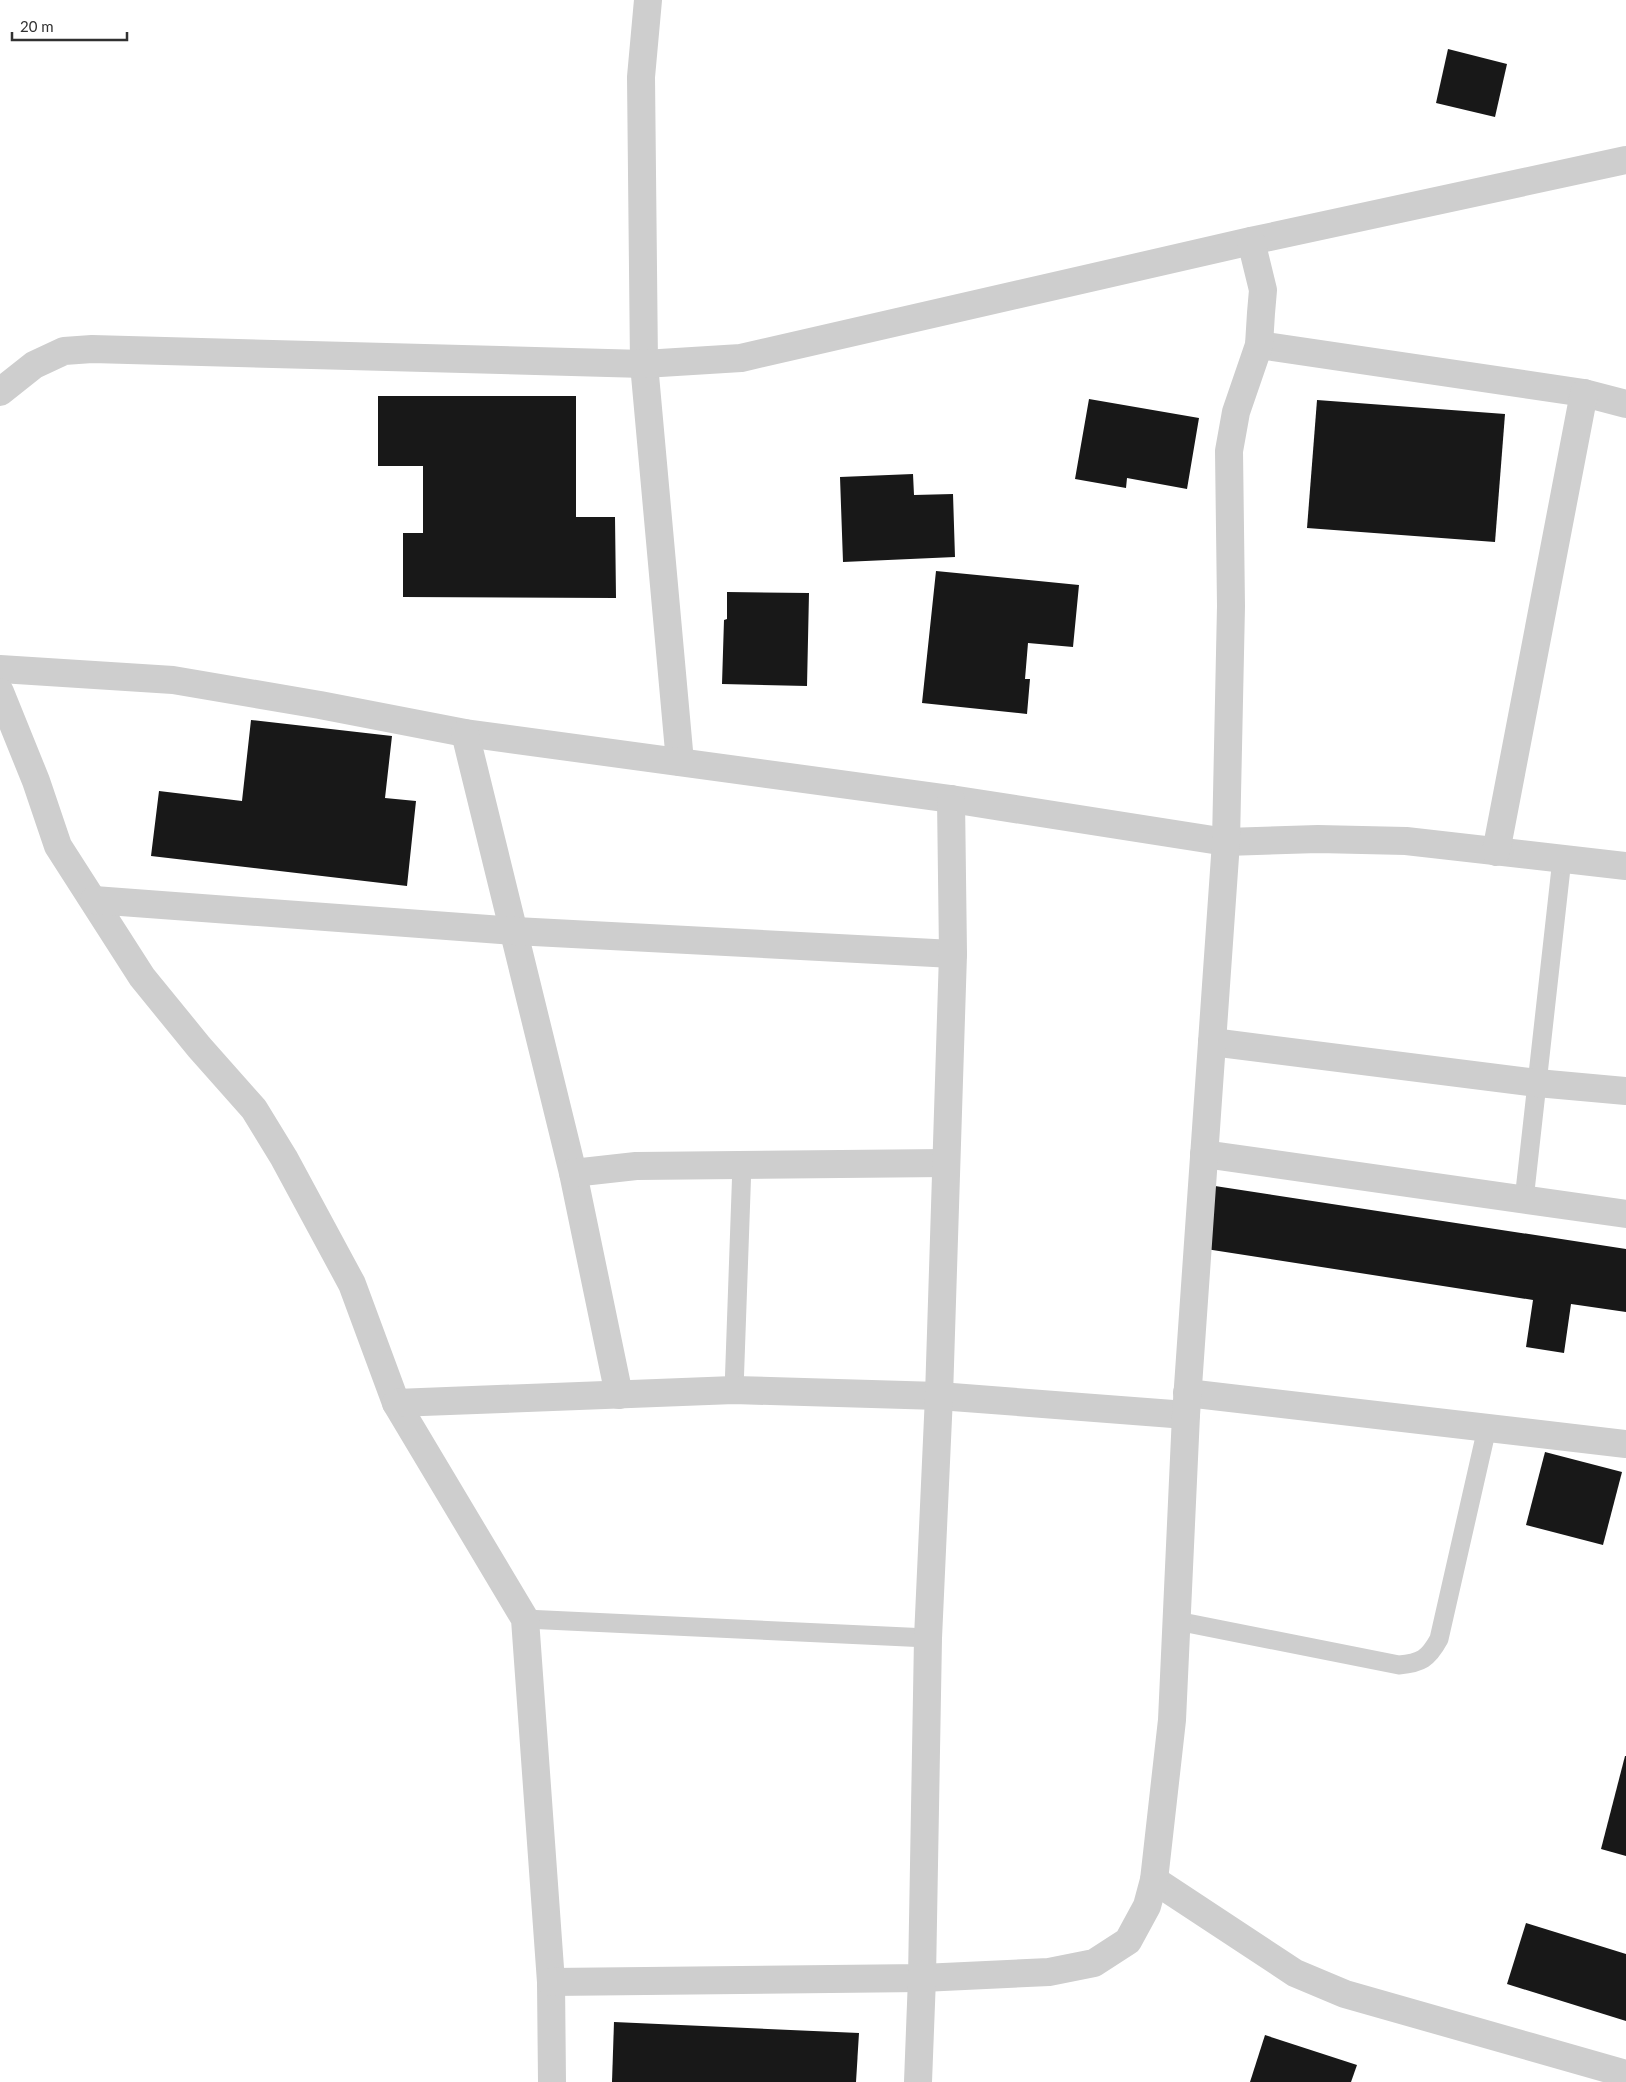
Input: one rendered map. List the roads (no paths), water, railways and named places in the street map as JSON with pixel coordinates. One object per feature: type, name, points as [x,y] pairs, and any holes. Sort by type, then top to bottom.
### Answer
[{"type":"street","points":[[648,0],[642,76],[644,364],[680,762]]},
{"type":"street","points":[[0,392],[34,364],[64,351],[92,349],[644,364],[740,358],[1251,241],[1626,160]]},
{"type":"street","points":[[551,1982],[922,1978],[1049,1972],[1094,1963],[1128,1941],[1147,1906],[1154,1880],[1172,1720],[1186,1404],[1226,842],[1231,606],[1229,451],[1236,412],[1259,345],[1263,290],[1251,241]]},
{"type":"street","points":[[1259,345],[1584,393],[1626,404]]},
{"type":"street","points":[[1496,852],[1584,393]]},
{"type":"street","points":[[0,670],[172,680],[465,733],[951,799],[1226,842],[1318,839],[1406,841],[1626,866]]},
{"type":"street","points":[[0,692],[36,781],[58,846],[142,977],[199,1047],[254,1109],[274,1141],[317,1216],[352,1284],[396,1404],[525,1619],[551,1982],[552,2082]]},
{"type":"street","points":[[465,733],[574,1173],[619,1395]]},
{"type":"street","points":[[918,2082],[922,1978],[928,1638],[939,1396],[953,954],[951,799]]},
{"type":"street","points":[[94,900],[515,931],[953,954]]},
{"type":"street","points":[[1212,1042],[1537,1083],[1626,1091]]},
{"type":"street","points":[[1204,1154],[1626,1214]]},
{"type":"street","points":[[574,1173],[636,1166],[946,1163]]},
{"type":"street","points":[[396,1404],[734,1390],[1186,1404],[1486,1428],[1626,1444]]},
{"type":"street","points":[[1154,1880],[1294,1973],[1345,1994],[1625,2075]]},
{"type":"lane","points":[[1524,1200],[1562,859]]},
{"type":"lane","points":[[734,1390],[742,1164]]},
{"type":"lane","points":[[1177,1621],[1399,1665],[1417,1663],[1431,1653],[1439,1639],[1486,1428]]},
{"type":"lane","points":[[525,1619],[928,1638]]}]
